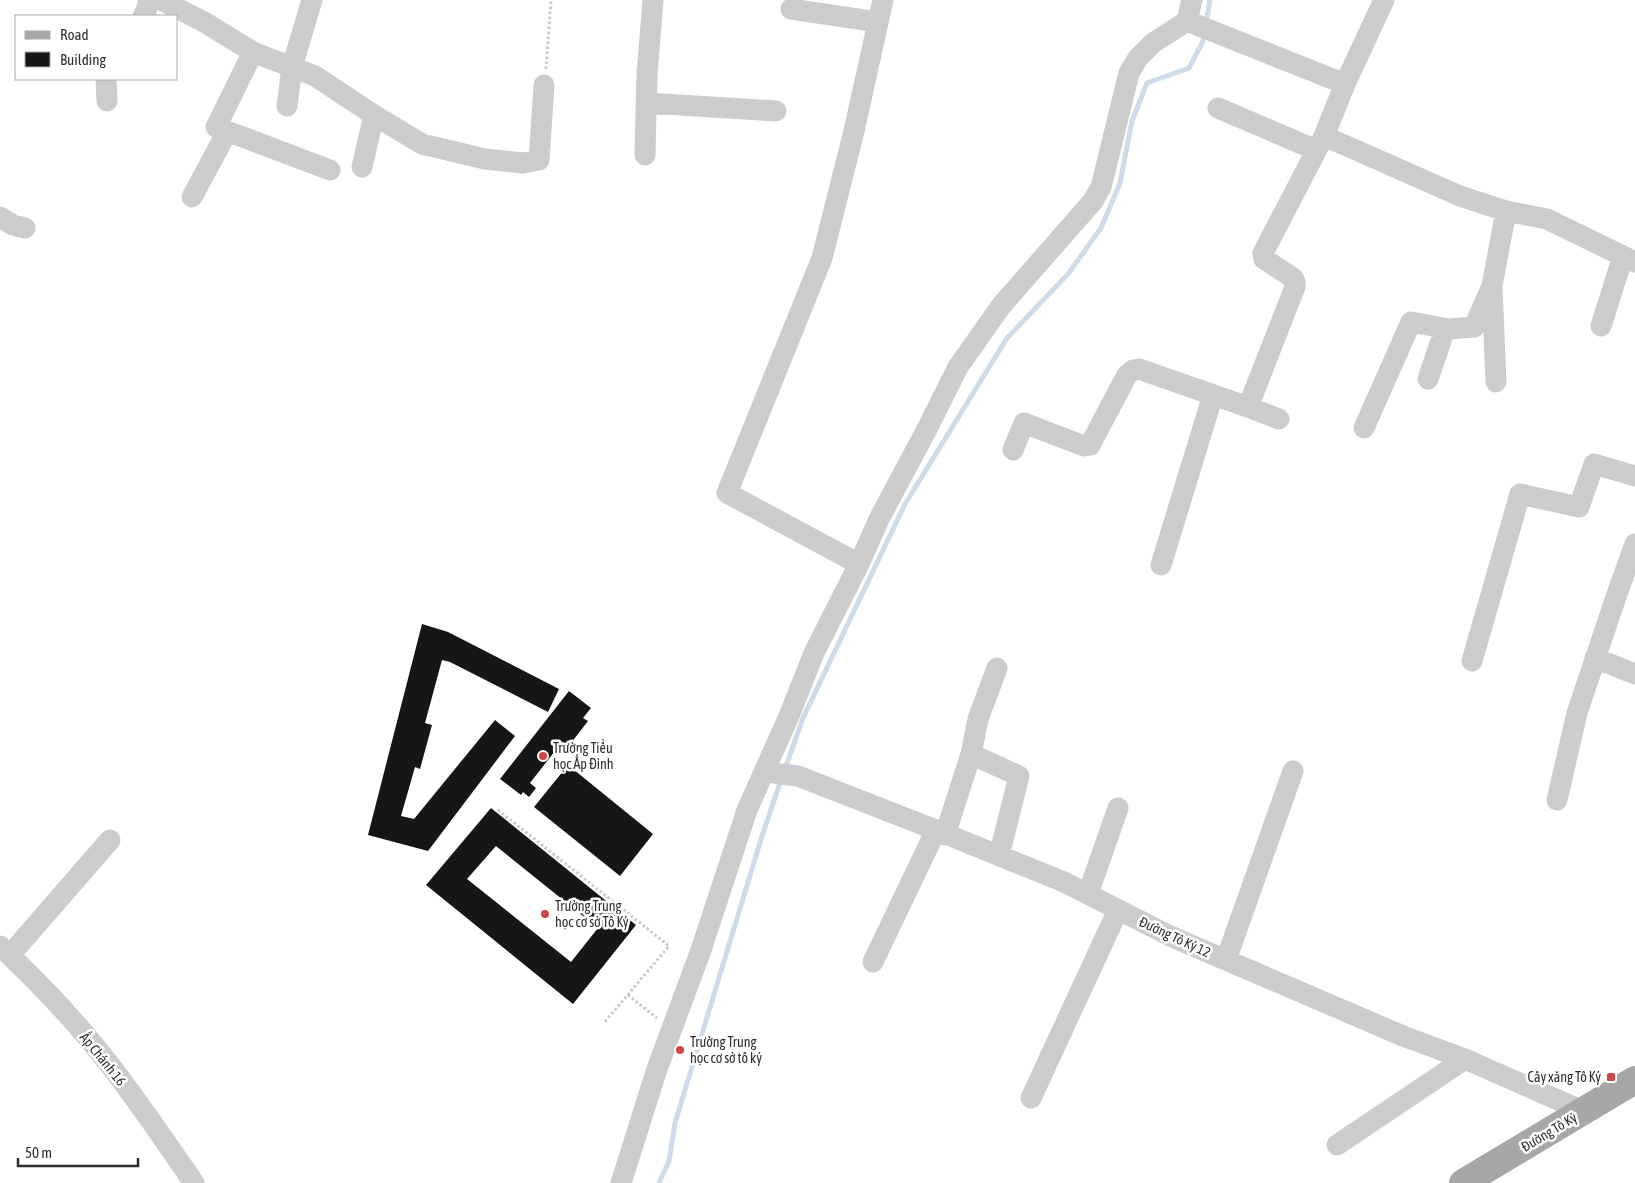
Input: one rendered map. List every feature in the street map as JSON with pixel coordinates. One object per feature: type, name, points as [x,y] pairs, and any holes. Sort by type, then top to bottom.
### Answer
[{"type":"main road","name":"Đường Tô Ký","points":[[1463,1183],[1635,1080]]},
{"type":"main road","name":"Đường Tô Ký","points":[[1496,1183],[1635,1099]]},
{"type":"street","points":[[143,15],[149,0]]},
{"type":"street","points":[[161,0],[204,22],[253,52],[314,76],[374,116],[422,144],[485,159],[523,163],[539,160],[544,85]]},
{"type":"street","points":[[287,106],[292,67],[312,0]]},
{"type":"street","points":[[646,155],[647,74],[653,0]]},
{"type":"street","points":[[859,564],[727,493],[822,258],[854,131],[883,0]]},
{"type":"street","points":[[1192,0],[1198,26]]},
{"type":"street","points":[[1248,407],[1296,282],[1264,259],[1264,253],[1320,143],[1384,0]]},
{"type":"street","points":[[791,9],[878,22]]},
{"type":"street","points":[[621,1183],[657,1070],[701,950],[747,810],[770,771],[814,653],[859,564],[880,516],[927,429],[958,366],[1000,306],[1093,201],[1101,187],[1129,73],[1138,58],[1153,42],[1198,26],[1345,84]]},
{"type":"street","points":[[253,52],[216,127],[330,170]]},
{"type":"street","points":[[106,80],[107,101]]},
{"type":"street","points":[[647,103],[776,111]]},
{"type":"street","points":[[1218,108],[1320,143],[1460,196],[1547,220],[1629,259],[1601,326]]},
{"type":"street","points":[[362,167],[374,116]]},
{"type":"street","points":[[192,197],[227,132]]},
{"type":"street","points":[[1496,382],[1492,286],[1506,210]]},
{"type":"street","points":[[0,217],[13,225],[25,228]]},
{"type":"street","points":[[1364,428],[1411,322],[1445,329],[1474,327],[1492,286]]},
{"type":"street","points":[[1428,379],[1445,329]]},
{"type":"street","points":[[1013,450],[1024,423],[1084,446],[1090,445],[1127,375],[1133,370],[1139,369],[1279,419]]},
{"type":"street","points":[[1162,565],[1213,395]]},
{"type":"street","points":[[1472,661],[1520,494],[1580,508],[1594,464],[1635,476]]},
{"type":"street","points":[[1557,800],[1577,714],[1635,544]]},
{"type":"street","points":[[1595,658],[1635,674]]},
{"type":"street","points":[[873,962],[941,832],[971,754],[978,719],[997,668]]},
{"type":"street","points":[[971,754],[1019,776],[998,856]]},
{"type":"street","name":"Đường Tô Ký 12","points":[[770,771],[798,776],[1064,882],[1170,936],[1583,1111]]},
{"type":"street","points":[[1226,960],[1293,771]]},
{"type":"street","points":[[1088,894],[1118,808]]},
{"type":"street","points":[[5,951],[110,840]]},
{"type":"street","points":[[1031,1098],[1118,910]]},
{"type":"street","name":"Ấp Chánh 16","points":[[5,951],[59,1006],[102,1054],[194,1183]]},
{"type":"street","points":[[1337,1145],[1464,1059]]},
{"type":"path","points":[[544,85],[551,0]]},
{"type":"path","points":[[498,810],[669,946],[604,1023]]},
{"type":"path","points":[[628,995],[672,1029]]},
{"type":"building","points":[[422,624],[448,632],[559,689],[548,712],[450,662],[442,660],[425,723],[432,725],[420,769],[415,767],[401,816],[414,819],[495,720],[515,736],[428,851],[368,835]]},
{"type":"building","points":[[569,691],[591,708],[583,718],[588,721],[568,747],[562,742],[530,783],[536,788],[529,797],[523,792],[521,795],[500,779]]},
{"type":"building","points":[[568,765],[653,834],[620,876],[534,807]]},
{"type":"building","points":[[491,808],[636,925],[573,1004],[426,885]],"holes":[[[496,846],[598,928],[571,962],[467,879]]]},
{"type":"waterway","points":[[1206,23],[1210,0]]},
{"type":"waterway","points":[[785,769],[803,718],[905,504],[1007,338],[1068,274],[1101,228],[1120,183],[1132,121],[1147,83],[1189,68],[1203,41],[1204,33]]},
{"type":"waterway","points":[[659,1183],[669,1161],[675,1123],[762,836],[781,780]]},
{"type":"place","name":"Trường Tiểu học Ấp Đình","points":[[543,756]]},
{"type":"place","name":"Trường Trung học cơ sở Tô Ký","points":[[545,914]]},
{"type":"place","name":"Trường Trung học cơ sở tô ký","points":[[680,1050]]},
{"type":"place","name":"Cây xăng Tô Ký","points":[[1611,1077]]}]
